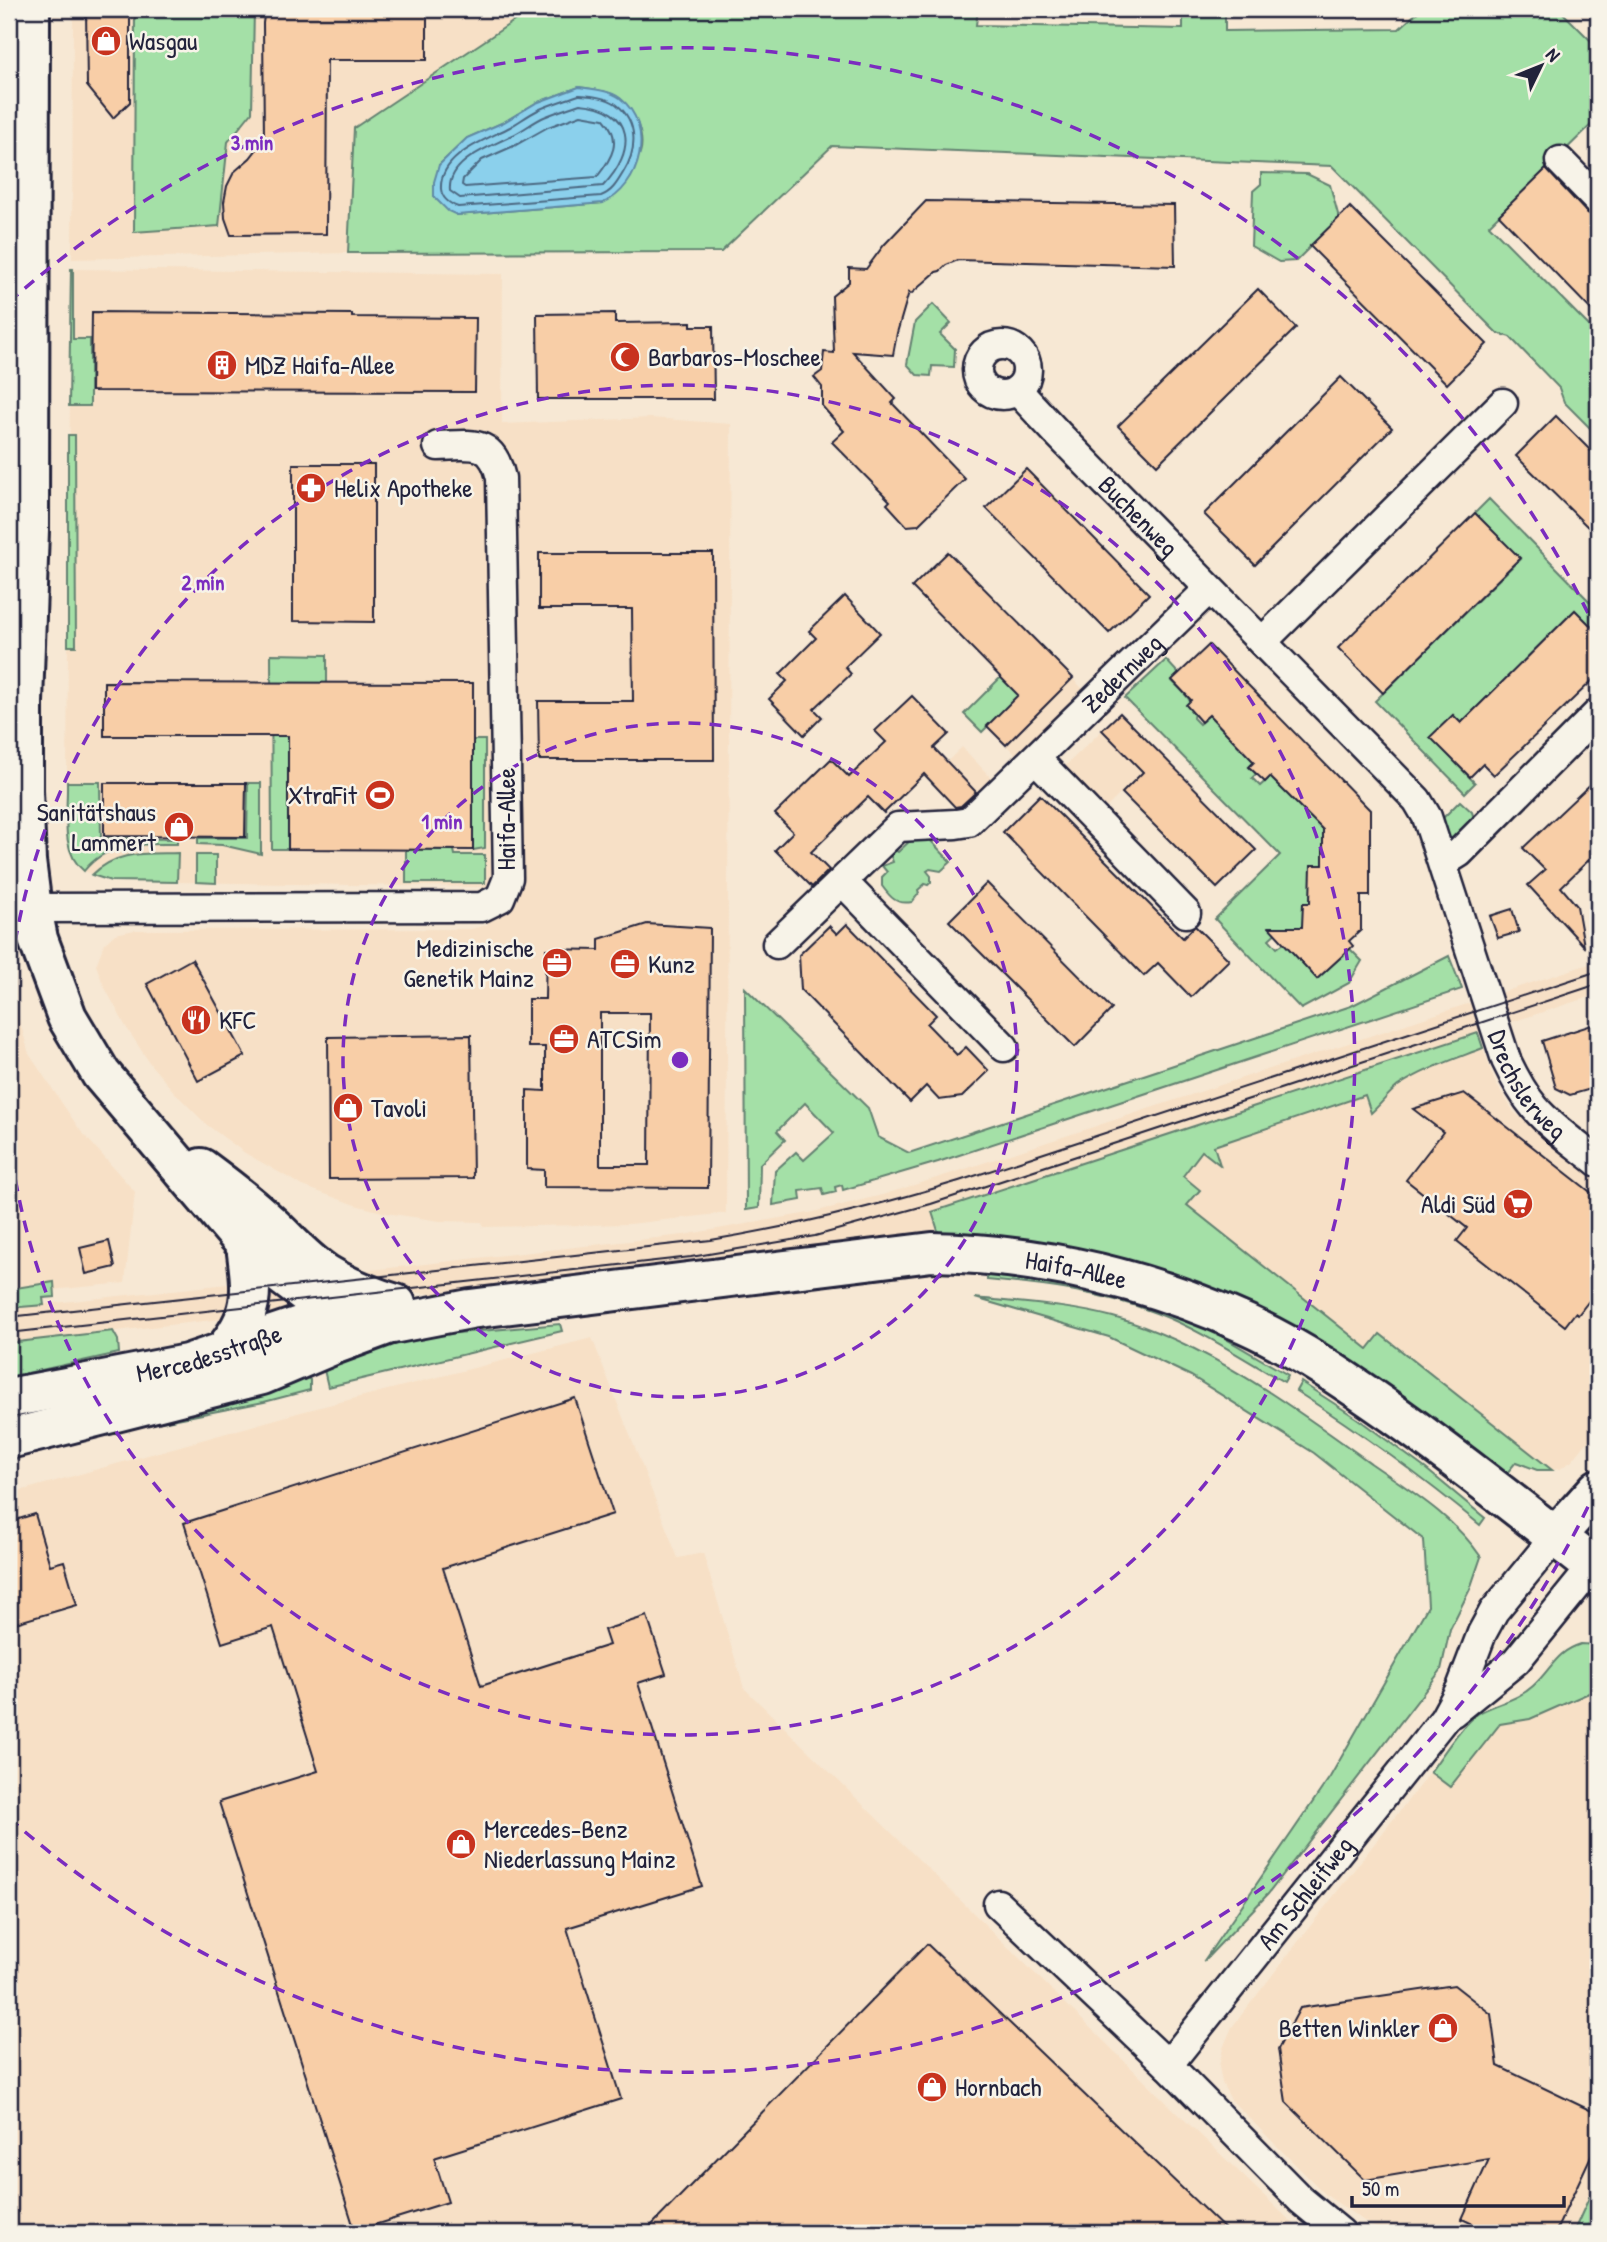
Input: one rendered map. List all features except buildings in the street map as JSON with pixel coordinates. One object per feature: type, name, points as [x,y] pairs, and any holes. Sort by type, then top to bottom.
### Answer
[{"type":"street","name":"Haifa-Allee","points":[[30,9],[30,517],[23,702],[23,791],[26,861],[38,939],[67,1017],[101,1074],[246,1245],[321,1311]]},
{"type":"street","points":[[1560,161],[1598,200]]},
{"type":"street","name":"Buchenweg","points":[[1017,390],[1424,809],[1483,990]]},
{"type":"street","points":[[1262,642],[1503,403]]},
{"type":"street","name":"Haifa-Allee","points":[[32,908],[482,907],[500,898],[509,878],[501,478],[493,454],[485,449],[473,445],[438,446]]},
{"type":"street","name":"Zedernweg","points":[[777,944],[898,827],[969,822],[1209,589]]},
{"type":"street","points":[[1443,863],[1459,853],[1598,713]]},
{"type":"street","points":[[1036,759],[1186,912]]},
{"type":"street","points":[[842,882],[1004,1047]]},
{"type":"street","name":"Drechslerweg","points":[[1483,990],[1506,1060],[1534,1108],[1598,1162]]},
{"type":"street","name":"Haifa-Allee","points":[[145,1128],[232,1191],[269,1222],[301,1255],[399,1316],[932,1252],[1001,1256],[1096,1271],[1183,1299],[1247,1324],[1327,1368],[1458,1460],[1555,1537],[1596,1565]]},
{"type":"street","points":[[223,1352],[243,1325],[249,1307],[250,1277],[246,1245]]},
{"type":"street","points":[[277,1369],[321,1311],[301,1255]]},
{"type":"street","name":"Mercedesstraße","points":[[9,1398],[187,1364],[321,1311],[399,1316]]},
{"type":"street","name":"Mercedesstraße","points":[[9,1439],[246,1379],[277,1369],[399,1316]]},
{"type":"street","points":[[1555,1537],[1598,1489]]},
{"type":"street","name":"Am Schleifweg","points":[[1168,2066],[1444,1719],[1461,1688],[1482,1633],[1494,1612],[1555,1537]]},
{"type":"street","name":"Am Schleifweg","points":[[1444,1719],[1517,1661],[1596,1565]]},
{"type":"street","points":[[998,1904],[1168,2066],[1301,2200],[1341,2233]]},
{"type":"shaded area","points":[[73,9],[532,9],[354,128],[348,253],[72,259]]},
{"type":"shaded area","points":[[71,269],[503,274],[502,424],[651,418],[731,424],[726,1213],[630,1224],[484,1227],[482,1222],[440,1221],[386,1213],[303,1186],[245,1153],[207,1125],[151,1065],[126,1027],[96,965],[104,944],[115,934],[135,930],[471,929],[487,925],[482,887],[111,881],[84,871],[71,857],[68,840],[67,774]]},
{"type":"shaded area","points":[[1054,660],[1087,693],[1020,759],[987,726]]},
{"type":"shaded area","points":[[1120,713],[1161,754],[1101,813],[1060,771]]},
{"type":"shaded area","points":[[962,747],[996,783],[963,815],[929,779]]},
{"type":"shaded area","points":[[1598,961],[1598,994],[932,1211],[940,1237],[470,1294],[441,1295],[394,1290],[354,1272],[683,1235],[809,1213],[882,1195]]},
{"type":"shaded area","points":[[9,984],[29,1054],[80,1130],[135,1192],[125,1283],[9,1294]]},
{"type":"shaded area","points":[[1483,1048],[1495,1082],[1514,1112],[1598,1180],[1598,1429],[1572,1461],[1560,1469],[1552,1470],[1381,1334],[1368,1350],[1187,1205],[1183,1176],[1203,1151],[1219,1163],[1214,1146],[1365,1095]]},
{"type":"shaded area","points":[[261,1282],[300,1306],[283,1312],[260,1315]]},
{"type":"shaded area","points":[[237,1283],[231,1318],[9,1343],[9,1308]]},
{"type":"shaded area","points":[[592,1338],[678,1558],[703,1553],[744,1688],[1303,2233],[9,2233],[9,1494],[301,1412]]},
{"type":"shaded area","points":[[1598,1689],[1598,2178],[1573,2233],[1387,2233],[1370,2225],[1326,2195],[1231,2100],[1222,2083],[1219,2066],[1223,2048],[1232,2027],[1430,1772],[1450,1787],[1500,1724],[1523,1720]]},
{"type":"green space","points":[[135,9],[254,9],[252,112],[228,142],[219,226],[134,232]]},
{"type":"green space","points":[[532,9],[978,9],[976,25],[1183,29],[1183,9],[1225,9],[1225,31],[1399,29],[1421,9],[1559,9],[1598,48],[1598,118],[1489,225],[1598,335],[1598,436],[1564,402],[1559,388],[1510,337],[1497,333],[1332,166],[832,146],[721,252],[348,253],[354,128]],"holes":[[[579,87],[607,92],[623,101],[634,116],[640,134],[640,152],[637,159],[603,203],[457,215],[439,165],[467,138],[504,122],[536,103]]]},
{"type":"green space","points":[[1261,173],[1307,174],[1330,185],[1339,218],[1296,261],[1279,262],[1251,246],[1253,191],[1261,184]]},
{"type":"green space","points":[[71,269],[73,339],[90,339],[90,406],[69,406]]},
{"type":"green space","points":[[933,304],[951,323],[940,334],[955,349],[954,367],[932,366],[931,376],[917,375],[907,364],[915,322]]},
{"type":"green space","points":[[68,435],[75,435],[76,646],[68,646]]},
{"type":"green space","points":[[1489,499],[1598,610],[1598,633],[1575,610],[1461,723],[1453,715],[1431,737],[1475,783],[1465,793],[1375,701],[1520,559],[1475,513]]},
{"type":"green space","points":[[271,654],[327,655],[327,683],[288,683],[288,849],[272,849]]},
{"type":"green space","points":[[1166,660],[1179,674],[1172,681],[1191,702],[1193,718],[1199,724],[1209,715],[1254,762],[1249,767],[1256,774],[1252,778],[1260,786],[1270,777],[1312,819],[1330,826],[1323,834],[1323,865],[1311,865],[1311,881],[1321,881],[1322,894],[1310,894],[1310,903],[1303,904],[1303,913],[1313,927],[1282,927],[1269,939],[1277,948],[1284,943],[1317,979],[1350,949],[1362,961],[1349,983],[1301,1009],[1215,919],[1280,855],[1125,698]]},
{"type":"green space","points":[[1001,677],[1019,695],[982,732],[964,714]]},
{"type":"green space","points":[[473,740],[485,740],[485,848],[473,850]]},
{"type":"green space","points":[[67,782],[100,782],[101,838],[177,839],[177,844],[126,846],[115,849],[93,861],[84,871],[76,863],[68,841]]},
{"type":"green space","points":[[248,783],[261,783],[261,854],[222,845],[198,844],[198,838],[247,838]]},
{"type":"green space","points":[[1460,801],[1472,812],[1475,822],[1451,844],[1443,818]]},
{"type":"green space","points":[[930,835],[931,841],[951,862],[941,871],[927,871],[931,882],[918,890],[919,893],[912,902],[898,901],[882,886],[882,877],[887,872],[882,866],[893,862],[890,854],[895,850],[898,852],[911,840]]},
{"type":"green space","points":[[406,849],[454,850],[455,855],[485,855],[485,883],[406,883]]},
{"type":"green space","points":[[178,853],[177,882],[111,881],[92,875],[121,857]]},
{"type":"green space","points":[[196,855],[216,855],[216,883],[196,882]]},
{"type":"green space","points":[[1449,956],[1462,989],[938,1162],[843,1190],[842,1185],[835,1187],[836,1192],[824,1195],[822,1188],[800,1191],[801,1200],[773,1205],[775,1171],[796,1152],[804,1160],[834,1133],[805,1103],[777,1131],[785,1140],[760,1164],[759,1208],[746,1210],[745,988],[868,1108],[878,1137],[909,1153],[1351,1006]]},
{"type":"green space","points":[[1478,1033],[1483,1048],[1408,1080],[1394,1089],[1371,1113],[1365,1095],[1214,1146],[1220,1165],[1202,1151],[1183,1176],[1200,1190],[1187,1205],[1368,1349],[1380,1334],[1552,1470],[1537,1470],[1516,1462],[1507,1473],[1362,1372],[1189,1282],[1092,1252],[1002,1237],[940,1237],[932,1212]]},
{"type":"green space","points":[[987,1274],[1050,1279],[1101,1290],[1202,1325],[1288,1375],[1284,1382],[1189,1328],[1136,1306],[1073,1290],[987,1280]]},
{"type":"green space","points":[[54,1282],[55,1297],[43,1298],[44,1305],[9,1308],[9,1289]]},
{"type":"green space","points":[[975,1298],[1062,1307],[1113,1317],[1147,1328],[1215,1360],[1280,1399],[1417,1495],[1458,1529],[1481,1557],[1470,1589],[1450,1629],[1441,1670],[1268,1894],[1203,1962],[1330,1777],[1428,1606],[1424,1540],[1314,1453],[1191,1376],[1109,1337]]},
{"type":"green space","points":[[560,1324],[562,1331],[328,1387],[322,1361],[399,1338]]},
{"type":"green space","points":[[113,1331],[118,1340],[119,1353],[9,1377],[9,1343]]},
{"type":"green space","points":[[305,1375],[310,1380],[310,1390],[264,1402],[151,1424],[149,1415],[287,1387]]},
{"type":"green space","points":[[1301,1382],[1358,1419],[1426,1469],[1485,1518],[1480,1525],[1390,1455],[1296,1391]]},
{"type":"green space","points":[[1581,1644],[1598,1645],[1598,1689],[1530,1719],[1500,1724],[1450,1787],[1430,1772],[1473,1717],[1527,1691],[1559,1656]]},
{"type":"green space","points":[[1598,2178],[1598,2233],[1573,2233]]},
{"type":"water","points":[[579,87],[616,95],[631,110],[638,124],[639,155],[635,170],[627,184],[616,195],[603,203],[457,215],[448,211],[434,197],[434,182],[439,165],[467,138],[504,122],[536,103]]},
{"type":"tram line","points":[[9,1317],[711,1240],[805,1222],[959,1181],[1598,971]]},
{"type":"tram line","points":[[9,1333],[691,1257],[815,1236],[931,1204],[1598,984]]},
{"type":"place","name":"Wasgau","points":[[106,41]]},
{"type":"place","name":"Barbaros-Moschee","points":[[625,357]]},
{"type":"place","name":"MDZ Haifa-Allee","points":[[222,365]]},
{"type":"place","name":"Helix Apotheke","points":[[311,488]]},
{"type":"place","name":"XtraFit","points":[[380,795]]},
{"type":"place","name":"Sanitätshaus Lammert","points":[[179,827]]},
{"type":"place","name":"Medizinische Genetik Mainz","points":[[557,963]]},
{"type":"place","name":"Kunz","points":[[625,964]]},
{"type":"place","name":"KFC","points":[[196,1020]]},
{"type":"place","name":"ATCSim","points":[[564,1039]]},
{"type":"place","name":"Tavoli","points":[[348,1108]]},
{"type":"place","name":"Aldi Süd","points":[[1518,1204]]},
{"type":"place","name":"Mercedes-Benz Niederlassung Mainz","points":[[461,1844]]},
{"type":"place","name":"Betten Winkler","points":[[1443,2028]]},
{"type":"place","name":"Hornbach","points":[[932,2087]]}]
